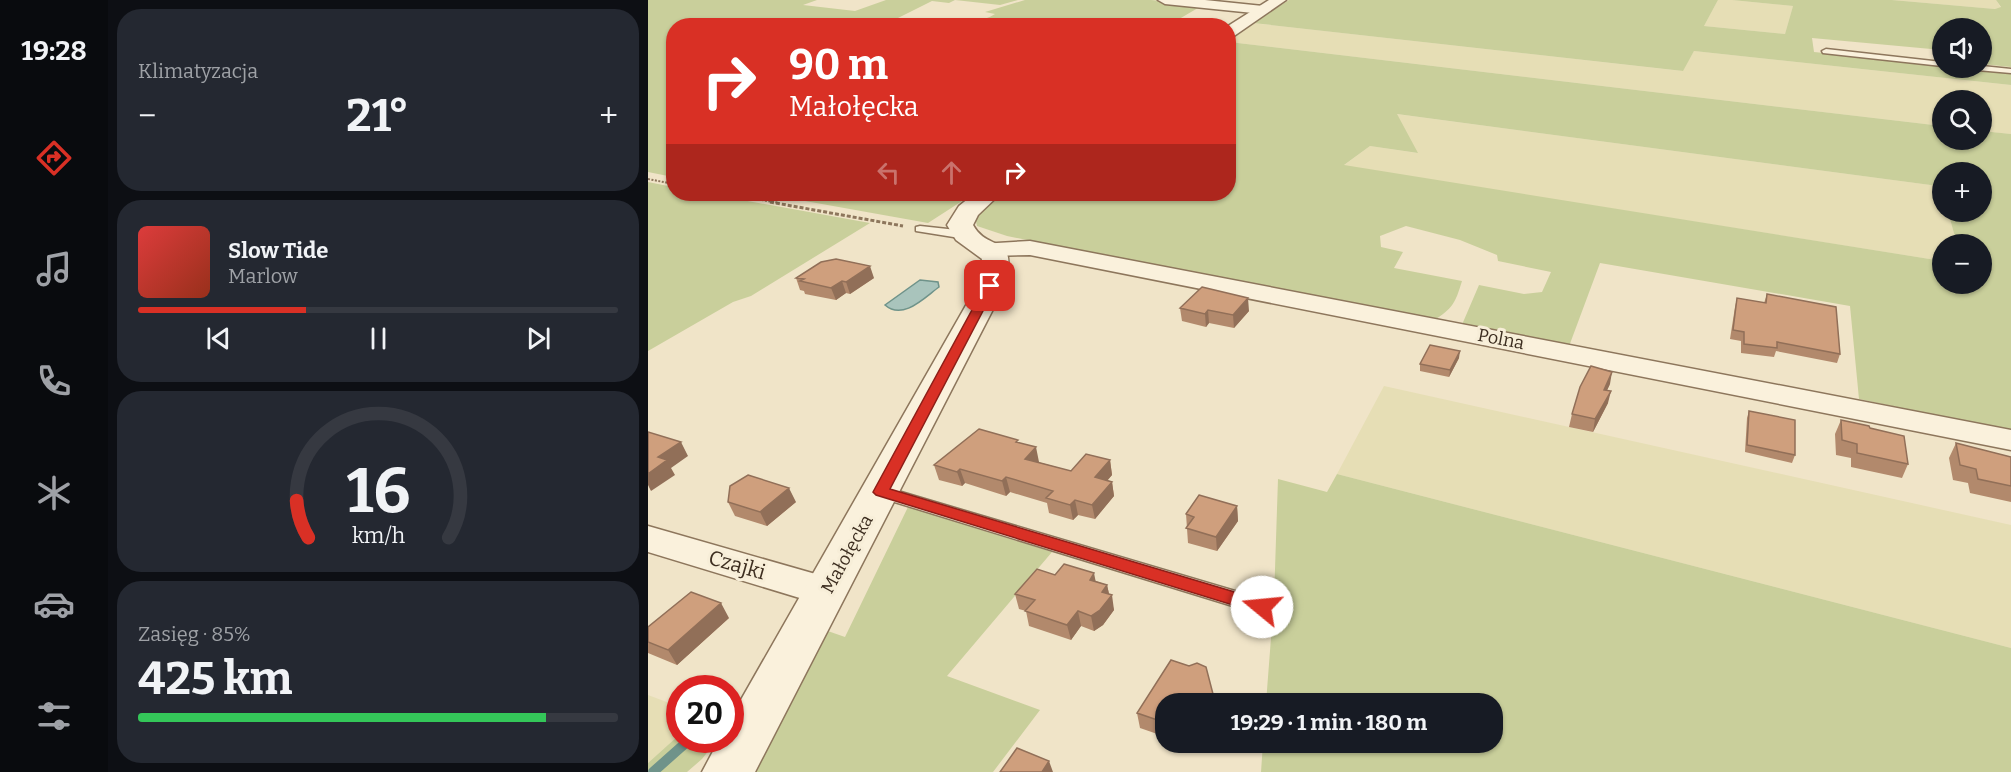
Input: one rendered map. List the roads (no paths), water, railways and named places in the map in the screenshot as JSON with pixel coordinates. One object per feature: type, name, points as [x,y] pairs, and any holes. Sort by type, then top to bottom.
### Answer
[{"type":"street","points":[[1166,0],[1263,10]]},
{"type":"street","points":[[1236,28],[1279,0]]},
{"type":"street","name":"Małołęcka","points":[[728,772],[881,492],[990,286],[998,264],[960,225],[962,219],[981,201]]},
{"type":"street","name":"Polna","points":[[977,242],[1030,248],[2011,440]]},
{"type":"street","name":"Czajki","points":[[648,539],[826,591]]},
{"type":"lane","points":[[1826,51],[1932,63]]},
{"type":"lane","points":[[1992,69],[2011,71]]},
{"type":"lane","points":[[920,229],[977,242]]},
{"type":"lane","points":[[881,492],[1262,607]]},
{"type":"water","points":[[920,280],[938,282],[939,287],[914,306],[906,309],[892,309],[885,305]]},
{"type":"waterway","points":[[653,772],[674,753]]}]
